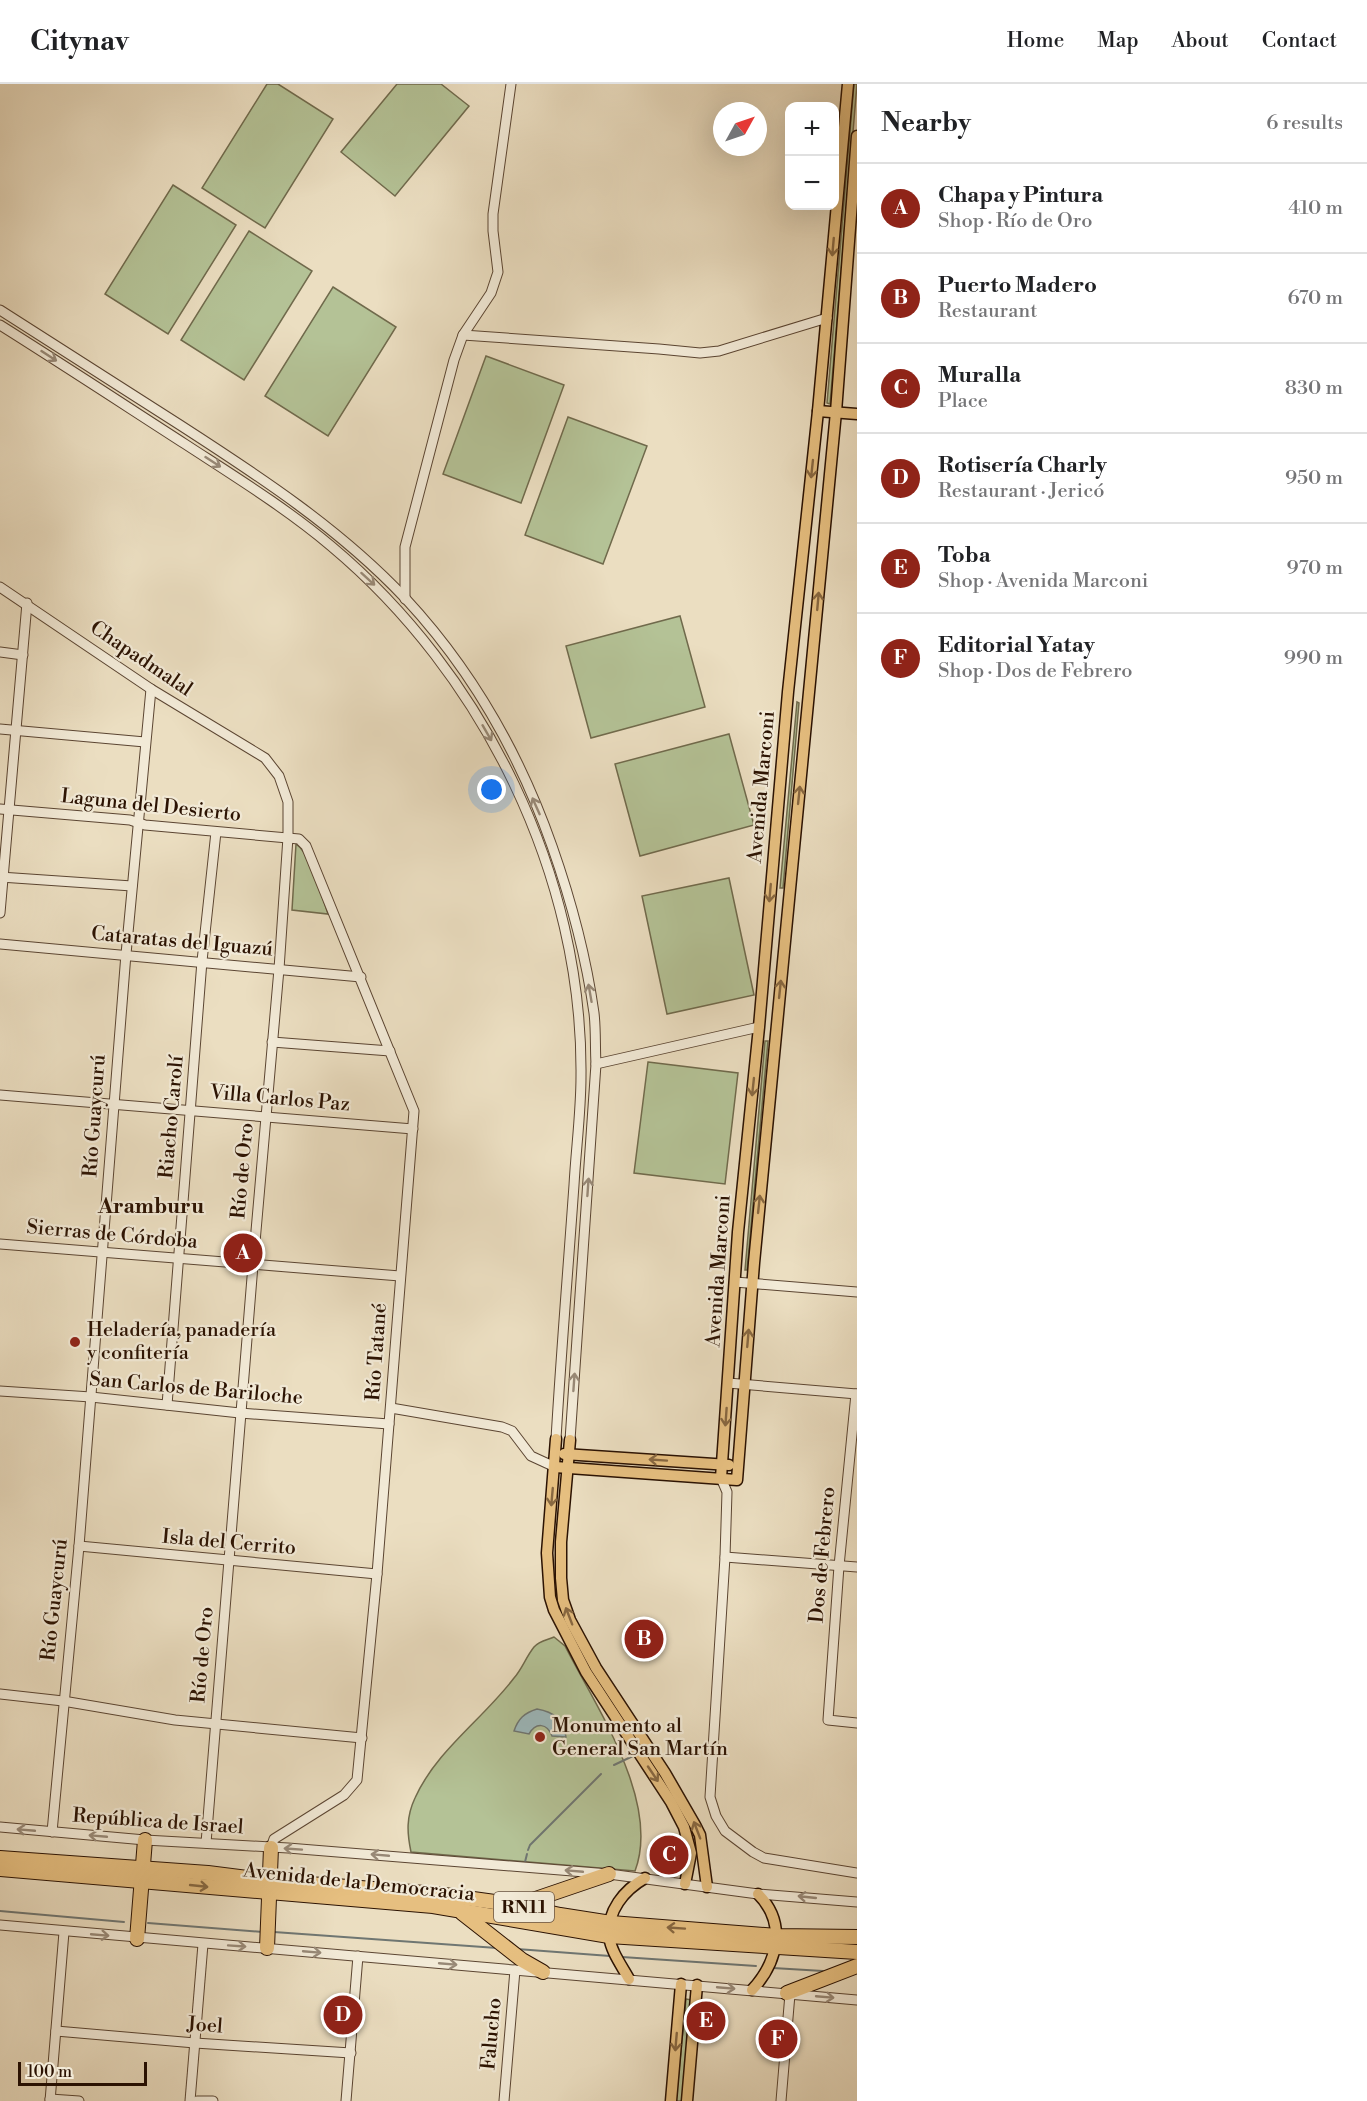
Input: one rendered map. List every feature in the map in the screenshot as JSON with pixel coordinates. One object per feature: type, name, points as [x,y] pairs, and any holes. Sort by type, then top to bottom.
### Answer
[{"type":"highway","points":[[137,1939],[145,1840]]},
{"type":"highway","points":[[267,1948],[271,1848]]},
{"type":"highway","name":"Avenida de la Democracia","points":[[0,1858],[141,1874]]},
{"type":"highway","name":"Avenida de la Democracia","points":[[0,1869],[141,1874],[208,1873],[270,1887],[610,1930],[776,1942],[857,1952]]},
{"type":"highway","points":[[516,1905],[609,1874]]},
{"type":"highway","name":"Avenida de la Democracia","points":[[270,1887],[437,1894],[516,1905],[610,1930]]},
{"type":"highway","points":[[458,1910],[522,1960],[543,1972]]},
{"type":"highway","name":"Avenida de la Democracia","points":[[776,1942],[857,1937]]},
{"type":"highway","points":[[788,1993],[857,1966]]},
{"type":"main road","name":"Avenida Marconi","points":[[721,1478],[740,1221],[788,692],[818,411],[848,84]]},
{"type":"main road","name":"Avenida Marconi","points":[[737,1480],[752,1283],[836,412],[857,136]]},
{"type":"main road","points":[[818,411],[857,414]]},
{"type":"main road","points":[[801,570],[820,572]]},
{"type":"main road","points":[[788,692],[809,692]]},
{"type":"main road","points":[[759,1027],[777,1028]]},
{"type":"main road","points":[[556,1439],[547,1553],[550,1597],[554,1610],[586,1672],[671,1802],[684,1827],[691,1853],[685,1884]]},
{"type":"main road","points":[[570,1440],[561,1542],[563,1600],[570,1620],[591,1660],[696,1825],[700,1835],[707,1887]]},
{"type":"main road","points":[[555,1453],[738,1466]]},
{"type":"main road","points":[[555,1467],[737,1480]]},
{"type":"main road","points":[[629,1979],[615,1954],[610,1930],[614,1911],[620,1899],[633,1885],[645,1878]]},
{"type":"main road","points":[[752,1990],[771,1964],[776,1942],[769,1905],[758,1894]]},
{"type":"main road","points":[[670,2101],[681,1984]]},
{"type":"main road","points":[[687,2101],[697,1985]]},
{"type":"street","points":[[405,599],[405,547],[454,360],[463,335],[491,293],[498,272],[493,214],[511,84]]},
{"type":"street","points":[[0,310],[223,453],[286,496],[339,537],[405,599],[454,658],[482,699],[514,756],[542,818],[575,919],[587,970],[594,1016],[596,1064],[570,1440]]},
{"type":"street","points":[[463,335],[700,353],[718,351],[827,318]]},
{"type":"street","points":[[0,325],[216,464],[330,545],[398,609],[444,665],[472,707],[504,763],[550,873],[563,921],[578,1011],[581,1076],[556,1439]]},
{"type":"street","name":"Chapadmalal","points":[[0,586],[151,689],[265,758]]},
{"type":"street","points":[[0,913],[4,809],[17,730],[27,603]]},
{"type":"street","points":[[0,652],[23,655]]},
{"type":"street","name":"Río Guaycurú","points":[[52,1832],[79,1546],[126,954],[151,689]]},
{"type":"street","points":[[0,729],[145,742]]},
{"type":"street","name":"Río de Oro","points":[[206,1843],[288,837],[288,802],[279,776],[265,758]]},
{"type":"street","name":"Laguna del Desierto","points":[[4,809],[130,820],[145,825],[298,839]]},
{"type":"street","name":"Riacho Carolí","points":[[167,1405],[202,962],[216,832]]},
{"type":"street","name":"Río Tatané","points":[[271,1848],[274,1839],[344,1795],[357,1780],[377,1574],[414,1111],[306,846],[298,839]]},
{"type":"street","points":[[1,877],[132,886]]},
{"type":"street","name":"Cataratas del Iguazú","points":[[0,944],[361,977]]},
{"type":"street","points":[[596,1064],[759,1027]]},
{"type":"street","points":[[272,1042],[390,1051]]},
{"type":"street","name":"Villa Carlos Paz","points":[[0,1095],[413,1129]]},
{"type":"street","name":"Sierras de Córdoba","points":[[0,1244],[400,1276]]},
{"type":"street","points":[[735,1282],[857,1292]]},
{"type":"street","points":[[728,1383],[856,1394]]},
{"type":"street","name":"San Carlos de Bariloche","points":[[0,1391],[389,1424]]},
{"type":"street","name":"Dos de Febrero","points":[[856,1394],[839,1566],[828,1720],[857,1723]]},
{"type":"street","points":[[391,1408],[502,1427],[512,1431],[531,1456],[555,1467]]},
{"type":"street","name":"Avenida Marconi","points":[[721,1478],[727,1492],[725,1557],[710,1797],[716,1816],[725,1831],[764,1858],[857,1874]]},
{"type":"street","points":[[727,1492],[737,1480]]},
{"type":"street","name":"Isla del Cerrito","points":[[79,1546],[377,1574]]},
{"type":"street","points":[[725,1557],[857,1567]]},
{"type":"street","points":[[0,1694],[63,1701],[175,1719],[362,1738]]},
{"type":"street","name":"República de Israel","points":[[0,1827],[145,1840],[315,1850]]},
{"type":"street","name":"Avenida de la Democracia","points":[[315,1850],[609,1874],[758,1894],[857,1902]]},
{"type":"street","points":[[0,1925],[137,1939],[267,1948],[857,2000]]},
{"type":"street","points":[[64,1932],[50,2100],[79,2101]]},
{"type":"street","points":[[190,2101],[203,1944]]},
{"type":"street","points":[[346,2101],[358,1956]]},
{"type":"street","name":"Falucho","points":[[504,2101],[515,1970]]},
{"type":"street","points":[[781,2101],[788,1993]]},
{"type":"street","name":"Joel","points":[[56,2031],[351,2053]]},
{"type":"street","points":[[197,2101],[213,2101]]},
{"type":"green space","points":[[267,84],[278,84],[333,119],[265,228],[202,188]]},
{"type":"green space","points":[[397,84],[441,84],[469,106],[395,196],[341,152]]},
{"type":"green space","points":[[854,84],[857,84],[830,404],[827,403]]},
{"type":"green space","points":[[173,185],[236,225],[168,334],[105,294]]},
{"type":"green space","points":[[249,231],[312,271],[244,380],[181,340]]},
{"type":"green space","points":[[333,287],[396,327],[328,436],[265,396]]},
{"type":"green space","points":[[486,356],[564,385],[521,503],[443,474]]},
{"type":"green space","points":[[568,417],[647,446],[603,564],[525,535]]},
{"type":"green space","points":[[680,616],[705,707],[591,738],[566,646]]},
{"type":"green space","points":[[797,702],[799,703],[783,888],[780,888]]},
{"type":"green space","points":[[729,734],[754,825],[640,856],[615,764]]},
{"type":"green space","points":[[296,844],[311,866],[328,914],[292,910]]},
{"type":"green space","points":[[729,878],[754,995],[667,1014],[642,896]]},
{"type":"green space","points":[[765,1041],[768,1041],[747,1270],[745,1270]]},
{"type":"green space","points":[[648,1062],[738,1073],[725,1184],[634,1173]]},
{"type":"green space","points":[[554,1637],[565,1646],[593,1697],[608,1726],[632,1786],[639,1815],[641,1844],[635,1871],[411,1852],[408,1832],[409,1818],[412,1805],[424,1781],[447,1750],[502,1693],[534,1647]]},
{"type":"green space","points":[[686,1999],[692,2000],[682,2101],[676,2101]]},
{"type":"water","points":[[537,1709],[557,1717],[563,1725],[566,1737],[552,1736],[544,1726],[535,1727],[529,1734],[514,1731],[522,1717]]},
{"type":"waterway","points":[[614,1765],[633,1756]]},
{"type":"waterway","points":[[528,1850],[530,1845],[601,1774]]},
{"type":"waterway","points":[[525,1862],[527,1854]]},
{"type":"waterway","points":[[0,1911],[124,1922]]},
{"type":"waterway","points":[[148,1923],[263,1932]]},
{"type":"waterway","points":[[274,1932],[497,1948]]},
{"type":"waterway","points":[[517,1949],[610,1956]]},
{"type":"waterway","points":[[622,1957],[756,1966]]},
{"type":"waterway","points":[[773,1968],[823,1971]]},
{"type":"place","name":"Chapa y Pintura","points":[[243,1253]]},
{"type":"place","name":"Heladería, panadería y confitería","points":[[75,1342]]},
{"type":"place","name":"Puerto Madero","points":[[644,1639]]},
{"type":"place","name":"Monumento al General San Martín","points":[[540,1737]]},
{"type":"place","name":"Muralla","points":[[669,1855]]},
{"type":"place","name":"Rotisería Charly","points":[[343,2015]]},
{"type":"place","name":"Toba","points":[[706,2021]]},
{"type":"place","name":"Editorial Yatay","points":[[778,2039]]},
{"type":"district","name":"Aramburu","points":[[151,1207]]}]
